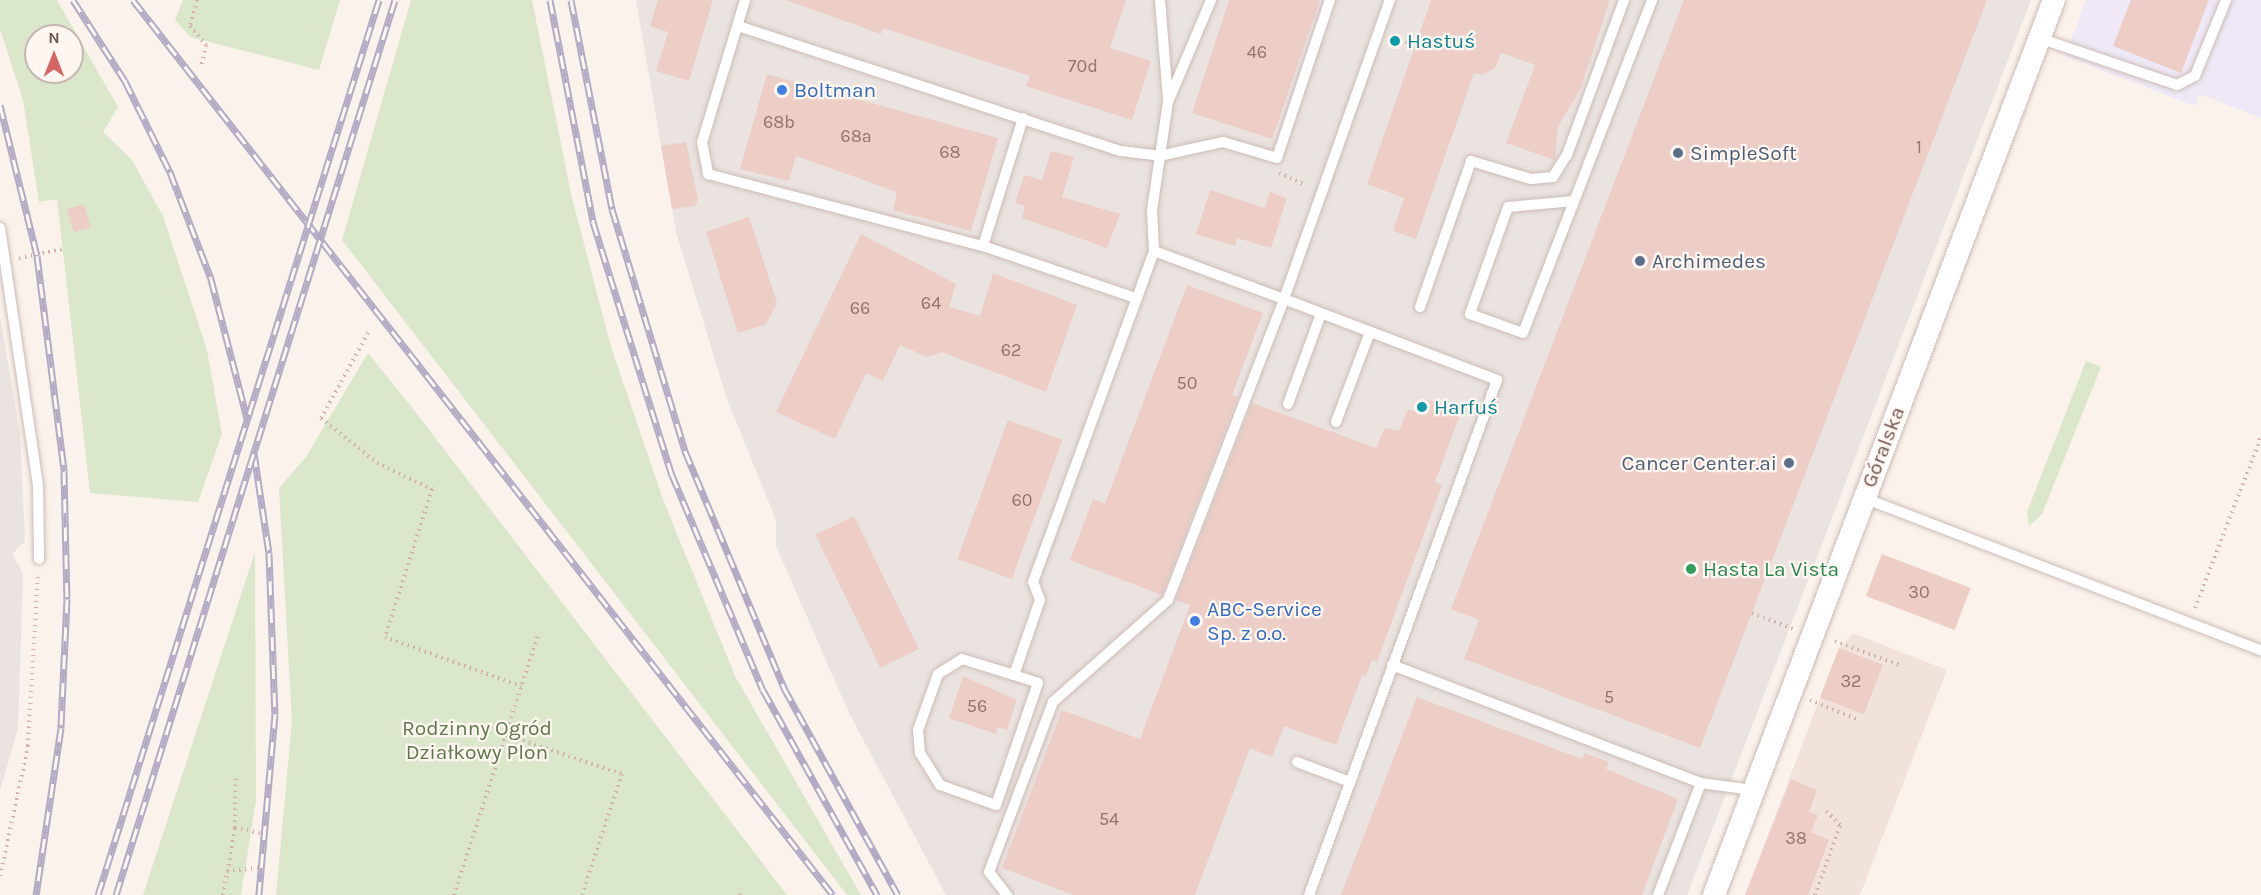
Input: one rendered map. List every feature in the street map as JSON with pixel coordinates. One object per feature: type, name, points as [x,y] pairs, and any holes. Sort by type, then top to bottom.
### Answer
[{"type":"street","name":"Góralska","points":[[1714,895],[2054,0]]},
{"type":"lane","points":[[746,0],[702,142],[708,174],[983,246],[1136,298]]},
{"type":"lane","points":[[1160,0],[1168,102]]},
{"type":"lane","points":[[1014,675],[1040,600],[1033,582],[1154,251],[1159,156],[1168,102],[1211,0]]},
{"type":"lane","points":[[738,26],[1121,151],[1159,156],[1223,142],[1277,158],[1330,0]]},
{"type":"lane","points":[[1007,895],[989,872],[1053,702],[1168,600],[1284,299],[1390,0]]},
{"type":"lane","points":[[1420,307],[1471,161],[1531,178],[1553,177],[1567,155],[1624,0]]},
{"type":"lane","points":[[1574,201],[1508,207],[1470,314],[1523,333],[1652,0]]},
{"type":"lane","points":[[2039,38],[2177,85],[2195,76],[2226,0]]},
{"type":"lane","points":[[983,246],[1023,118]]},
{"type":"lane","points":[[0,228],[38,485],[39,559]]},
{"type":"lane","points":[[1154,251],[1497,380],[1309,895]]},
{"type":"lane","points":[[1288,404],[1322,314]]},
{"type":"lane","points":[[1336,422],[1370,332]]},
{"type":"lane","points":[[1864,498],[2261,650]]},
{"type":"lane","points":[[962,659],[1014,675],[1038,683],[996,805],[940,785],[920,753],[918,730],[938,674],[962,659]]},
{"type":"lane","points":[[1392,664],[1701,783],[1753,790]]},
{"type":"lane","points":[[1298,762],[1350,782]]},
{"type":"lane","points":[[1658,895],[1701,783]]},
{"type":"path","points":[[197,0],[190,26],[206,45],[201,66]]},
{"type":"path","points":[[1392,34],[1403,44]]},
{"type":"path","points":[[1388,43],[1414,47]]},
{"type":"path","points":[[1277,158],[1279,176],[1322,191]]},
{"type":"path","points":[[26,258],[63,249]]},
{"type":"path","points":[[369,333],[321,418],[377,463],[432,489],[386,637],[521,687]]},
{"type":"path","points":[[2189,623],[2261,437]]},
{"type":"path","points":[[0,876],[28,746],[39,559]]},
{"type":"path","points":[[1752,613],[1794,629]]},
{"type":"path","points":[[454,895],[539,632]]},
{"type":"path","points":[[1830,646],[1837,640],[1899,664]]},
{"type":"path","points":[[1806,710],[1814,689]]},
{"type":"path","points":[[1810,700],[1859,720]]},
{"type":"path","points":[[506,735],[622,774],[582,895]]},
{"type":"path","points":[[223,895],[235,828],[236,777]]},
{"type":"path","points":[[1815,895],[1840,825],[1826,811]]},
{"type":"path","points":[[235,828],[266,834]]},
{"type":"path","points":[[227,871],[262,867]]},
{"type":"path","points":[[740,895],[742,890]]},
{"type":"shaded area","points":[[636,0],[2031,0],[1687,895],[946,895],[849,713],[776,546],[776,520],[727,399],[676,232]]},
{"type":"shaded area","points":[[2086,0],[2261,0],[2261,118],[2200,94],[2195,106],[2065,56]]},
{"type":"shaded area","points":[[0,316],[20,433],[25,541],[12,554],[23,573],[18,729],[0,790]]},
{"type":"shaded area","points":[[1853,633],[1947,670],[1860,895],[1745,895],[1839,648]]},
{"type":"green space","points":[[0,0],[57,0],[71,24],[24,24],[24,84],[84,84],[84,47],[118,107],[103,132],[132,160],[163,216],[207,350],[222,434],[198,502],[90,493],[57,199],[39,202],[23,100],[0,29]]},
{"type":"green space","points":[[183,0],[340,0],[319,70],[190,37],[175,20]]},
{"type":"green space","points":[[411,0],[532,0],[571,194],[611,347],[664,502],[735,676],[861,895],[847,895],[342,240]]},
{"type":"green space","name":"Rodzinny Ogród Działkowy Plon","points":[[368,353],[787,895],[276,895],[292,721],[279,488],[306,457]]},
{"type":"green space","points":[[2086,361],[2101,367],[2042,514],[2029,526],[2027,512]]},
{"type":"green space","points":[[255,552],[256,800],[241,895],[143,895]]},
{"type":"building","points":[[658,0],[713,0],[689,81],[656,71],[668,32],[650,26]]},
{"type":"building","points":[[786,0],[1126,0],[1110,48],[1151,61],[1132,120],[1026,86],[1030,76],[883,28],[881,34]]},
{"type":"building","points":[[1229,0],[1320,0],[1272,139],[1192,113]]},
{"type":"building","points":[[1431,0],[1610,0],[1580,90],[1558,127],[1555,160],[1506,143],[1535,65],[1501,53],[1495,68],[1482,75],[1474,73],[1416,239],[1393,231],[1404,198],[1367,184]]},
{"type":"building","points":[[1684,0],[1987,0],[1700,748],[1464,659],[1479,620],[1451,609]]},
{"type":"building","points":[[2131,0],[2209,0],[2181,73],[2113,46]]},
{"type":"building","points":[[767,74],[998,138],[971,231],[893,210],[897,192],[796,156],[789,181],[740,169]]},
{"type":"building","points":[[686,142],[698,199],[695,206],[672,209],[661,146]]},
{"type":"building","points":[[1051,151],[1074,157],[1062,197],[1120,214],[1107,248],[1022,218],[1025,206],[1015,203],[1024,175],[1042,180]]},
{"type":"building","points":[[1210,190],[1265,208],[1270,192],[1287,198],[1271,248],[1237,238],[1235,246],[1196,234]]},
{"type":"building","points":[[84,204],[91,227],[74,232],[67,209]]},
{"type":"building","points":[[749,217],[777,303],[766,324],[738,333],[706,232]]},
{"type":"building","points":[[861,234],[956,284],[949,307],[980,316],[993,273],[1077,305],[1046,392],[942,352],[927,357],[900,345],[883,381],[866,373],[835,439],[776,412]]},
{"type":"building","points":[[1187,285],[1263,313],[1232,395],[1238,397],[1162,595],[1070,560],[1093,499],[1105,504]]},
{"type":"building","points":[[1426,399],[1461,412],[1435,482],[1442,485],[1377,662],[1372,660],[1366,676],[1362,675],[1336,745],[1284,726],[1272,757],[1250,748],[1195,895],[1074,895],[1002,868],[1062,710],[1140,739],[1190,605],[1176,600],[1252,403],[1376,448],[1385,428],[1399,431],[1408,409],[1421,414]]},
{"type":"building","points":[[1008,420],[1063,440],[1012,579],[957,559]]},
{"type":"building","points":[[854,516],[919,649],[880,668],[815,535]]},
{"type":"building","points":[[1882,554],[1971,588],[1955,630],[1866,596]]},
{"type":"building","points":[[1839,648],[1883,665],[1864,714],[1820,697]]},
{"type":"building","points":[[963,676],[1017,700],[1007,730],[998,727],[996,734],[949,718]]},
{"type":"building","points":[[1417,697],[1582,759],[1584,753],[1609,762],[1606,769],[1678,799],[1642,895],[1341,895]]},
{"type":"building","points":[[1791,779],[1817,790],[1809,812],[1818,815],[1811,832],[1829,840],[1808,895],[1745,895]]},
{"type":"railway","points":[[73,0],[125,81],[170,172],[211,279],[247,418]]},
{"type":"railway","points":[[133,0],[833,895]]},
{"type":"railway","points":[[98,895],[379,0]]},
{"type":"railway","points":[[116,895],[395,0]]},
{"type":"railway","points":[[550,0],[593,222],[672,475],[763,690],[877,895]]},
{"type":"railway","points":[[571,0],[612,209],[685,451],[784,688],[898,895]]},
{"type":"railway","points":[[0,105],[37,256],[64,471],[67,599],[61,728],[36,895]]},
{"type":"railway","points":[[254,453],[269,553],[275,714],[259,895]]},
{"type":"place","name":"Hastuś","points":[[1395,41]]},
{"type":"place","name":"Boltman","points":[[782,90]]},
{"type":"place","name":"SimpleSoft","points":[[1678,153]]},
{"type":"place","name":"Archimedes","points":[[1640,261]]},
{"type":"place","name":"Harfuś","points":[[1422,407]]},
{"type":"place","name":"Cancer Center.ai","points":[[1789,463]]},
{"type":"place","name":"Hasta La Vista","points":[[1691,569]]},
{"type":"place","name":"ABC-Service Sp. z o.o.","points":[[1195,621]]}]
